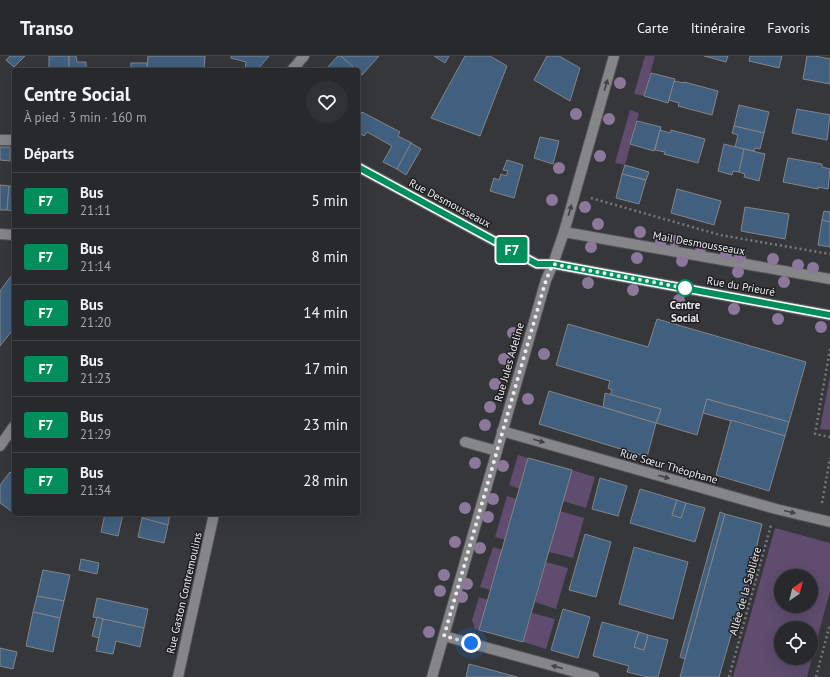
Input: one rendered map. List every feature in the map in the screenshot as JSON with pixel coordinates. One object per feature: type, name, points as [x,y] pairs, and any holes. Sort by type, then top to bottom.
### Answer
[{"type":"street","points":[[294,68],[304,56]]},
{"type":"street","name":"Rue Jules Adeline","points":[[432,677],[546,280],[564,232],[614,56]]},
{"type":"street","points":[[0,140],[12,140]]},
{"type":"street","name":"Rue Desmousseaux","points":[[360,168],[537,264],[553,264]]},
{"type":"street","name":"Mail Desmousseaux","points":[[564,232],[830,279]]},
{"type":"street","points":[[0,234],[12,235]]},
{"type":"street","name":"Rue du Prieuré","points":[[553,264],[830,315]]},
{"type":"street","points":[[0,446],[12,429]]},
{"type":"street","name":"Rue Sœur Théophane","points":[[502,431],[776,509],[830,522]]},
{"type":"street","points":[[465,442],[497,452]]},
{"type":"street","name":"Rue Gaston Contremoulins","points":[[178,677],[214,516]]},
{"type":"street","points":[[444,636],[594,677]]},
{"type":"path","points":[[575,194],[720,235],[830,254]]},
{"type":"path","points":[[830,349],[815,434],[830,437]]},
{"type":"path","points":[[819,520],[830,458]]},
{"type":"path","name":"Allée de la Sablière","points":[[729,677],[776,509]]},
{"type":"path","points":[[816,677],[830,624]]},
{"type":"shaded area","points":[[645,56],[655,56],[644,96],[634,94]]},
{"type":"shaded area","points":[[630,110],[639,113],[625,165],[615,163]]},
{"type":"shaded area","points":[[830,376],[830,430],[820,429]]},
{"type":"shaded area","points":[[518,455],[528,458],[520,489],[509,485]]},
{"type":"shaded area","points":[[572,470],[595,477],[586,508],[563,501]]},
{"type":"shaded area","points":[[507,496],[517,499],[505,540],[495,537]]},
{"type":"shaded area","points":[[560,511],[584,518],[573,558],[549,552]]},
{"type":"shaded area","points":[[775,528],[830,543],[830,591],[818,636],[818,621],[774,621],[774,665],[810,665],[807,677],[733,677]]},
{"type":"shaded area","points":[[493,547],[502,550],[491,590],[480,587]]},
{"type":"shaded area","points":[[754,554],[758,555],[746,600],[742,598]]},
{"type":"shaded area","points":[[546,562],[568,568],[556,609],[535,602]]},
{"type":"shaded area","points":[[479,597],[488,600],[479,630],[475,629],[472,620]]},
{"type":"shaded area","points":[[532,613],[555,619],[546,649],[523,642]]},
{"type":"building","points":[[10,56],[25,56],[14,67],[6,60]]},
{"type":"building","points":[[49,56],[69,56],[69,68],[49,68]]},
{"type":"building","points":[[69,56],[76,56],[77,62],[86,62],[86,68],[69,68]]},
{"type":"building","points":[[148,56],[205,56],[204,68],[147,68]]},
{"type":"building","points":[[231,56],[269,56],[259,68],[245,68],[246,62],[231,58]]},
{"type":"building","points":[[338,56],[341,56],[355,68],[327,68]]},
{"type":"building","points":[[341,56],[379,56],[362,75],[360,73],[360,68],[354,68]]},
{"type":"building","points":[[434,56],[449,56],[445,63]]},
{"type":"building","points":[[465,56],[490,56],[507,66],[480,136],[431,118]]},
{"type":"building","points":[[547,56],[559,56],[580,68],[570,101],[534,80]]},
{"type":"building","points":[[704,56],[728,56],[726,62]]},
{"type":"building","points":[[750,56],[782,56],[779,68],[749,61]]},
{"type":"building","points":[[807,56],[830,59],[830,84],[803,79]]},
{"type":"building","points":[[131,63],[147,63],[147,68],[131,68]]},
{"type":"building","points":[[651,73],[675,79],[668,103],[644,96]]},
{"type":"building","points":[[674,81],[684,82],[718,91],[712,115],[678,106],[679,103],[669,100]]},
{"type":"building","points":[[739,105],[769,112],[764,133],[734,126]]},
{"type":"building","points":[[797,109],[830,115],[827,140],[792,133]]},
{"type":"building","points":[[362,112],[400,132],[398,136],[412,143],[397,169],[383,162],[392,146],[367,132],[364,136],[360,133],[360,116]]},
{"type":"building","points":[[637,121],[661,127],[654,151],[630,144]]},
{"type":"building","points":[[734,126],[764,133],[760,149],[755,148],[754,151],[735,147],[738,135],[732,133]]},
{"type":"building","points":[[660,130],[670,133],[671,130],[705,139],[698,163],[664,154],[665,152],[655,150]]},
{"type":"building","points":[[540,137],[559,141],[553,164],[534,158]]},
{"type":"building","points":[[411,143],[421,149],[406,175],[397,169]]},
{"type":"building","points":[[724,144],[744,149],[739,172],[733,171],[732,175],[718,171]]},
{"type":"building","points":[[0,147],[10,147],[10,161],[0,160]]},
{"type":"building","points":[[744,149],[765,154],[759,181],[744,177],[745,174],[739,172]]},
{"type":"building","points":[[788,158],[822,164],[822,167],[830,169],[828,189],[818,187],[818,189],[783,182]]},
{"type":"building","points":[[507,160],[523,165],[514,198],[490,191],[494,178],[499,180],[501,174],[506,176],[508,171],[503,170]]},
{"type":"building","points":[[625,165],[649,172],[646,180],[622,174]]},
{"type":"building","points":[[622,174],[646,180],[639,204],[616,198]]},
{"type":"building","points":[[0,185],[9,186],[7,210],[0,210]]},
{"type":"building","points":[[9,186],[12,186],[12,211],[7,210]]},
{"type":"building","points":[[677,189],[721,201],[714,225],[671,213]]},
{"type":"building","points":[[745,207],[789,214],[785,239],[741,231]]},
{"type":"building","points":[[824,211],[830,212],[830,222],[822,220]]},
{"type":"building","points":[[822,220],[830,222],[830,247],[818,245]]},
{"type":"building","points":[[12,275],[12,332],[0,346],[0,291]]},
{"type":"building","points":[[657,319],[806,362],[789,422],[707,399],[697,435],[656,423],[661,409],[610,395],[612,390],[608,388],[610,381],[556,365],[568,324],[648,347]]},
{"type":"building","points":[[549,391],[656,423],[647,457],[539,424]]},
{"type":"building","points":[[605,393],[661,409],[656,423],[603,407]]},
{"type":"building","points":[[707,399],[789,422],[785,436],[703,413]]},
{"type":"building","points":[[731,420],[785,436],[769,491],[716,475]]},
{"type":"building","points":[[528,458],[572,470],[523,642],[479,630]]},
{"type":"building","points":[[10,472],[12,474],[12,512],[0,503],[0,485]]},
{"type":"building","points":[[600,478],[627,486],[618,516],[592,509]]},
{"type":"building","points":[[640,489],[677,500],[672,515],[681,518],[686,503],[705,508],[695,542],[630,523]]},
{"type":"building","points":[[677,500],[686,503],[681,518],[672,515]]},
{"type":"building","points":[[720,512],[725,514],[685,659],[680,657]]},
{"type":"building","points":[[725,514],[762,524],[757,545],[719,677],[680,677]]},
{"type":"building","points":[[105,516],[123,516],[118,536],[101,532]]},
{"type":"building","points":[[142,516],[170,516],[168,525],[142,518]]},
{"type":"building","points":[[142,518],[168,525],[164,543],[138,537]]},
{"type":"building","points":[[585,534],[611,542],[596,597],[569,590]]},
{"type":"building","points":[[634,547],[688,562],[673,619],[619,604]]},
{"type":"building","points":[[81,559],[99,563],[97,574],[79,570]]},
{"type":"building","points":[[43,570],[70,575],[64,601],[37,596]]},
{"type":"building","points":[[37,596],[64,601],[60,618],[33,612]]},
{"type":"building","points":[[97,598],[148,609],[144,628],[93,617]]},
{"type":"building","points":[[563,609],[590,617],[578,658],[551,650]]},
{"type":"building","points":[[33,612],[60,618],[53,652],[26,646]]},
{"type":"building","points":[[97,617],[103,619],[99,638],[92,636]]},
{"type":"building","points":[[103,619],[144,628],[140,647],[116,641],[113,654],[96,651]]},
{"type":"building","points":[[602,622],[639,632],[634,647],[644,650],[648,635],[668,640],[658,677],[648,677],[627,672],[629,666],[593,656]]},
{"type":"building","points":[[639,632],[648,635],[644,650],[634,647]]},
{"type":"building","points":[[0,648],[17,652],[13,669],[0,666]]},
{"type":"building","points":[[469,664],[517,677],[466,677]]},
{"type":"bus line","name":"F7","points":[[360,168],[537,264],[553,264],[830,315]]},
{"type":"place","name":"Centre Social","points":[[685,288]]},
{"type":"route","points":[[471,643],[444,636],[546,280],[553,264],[691,289],[685,288]]}]
